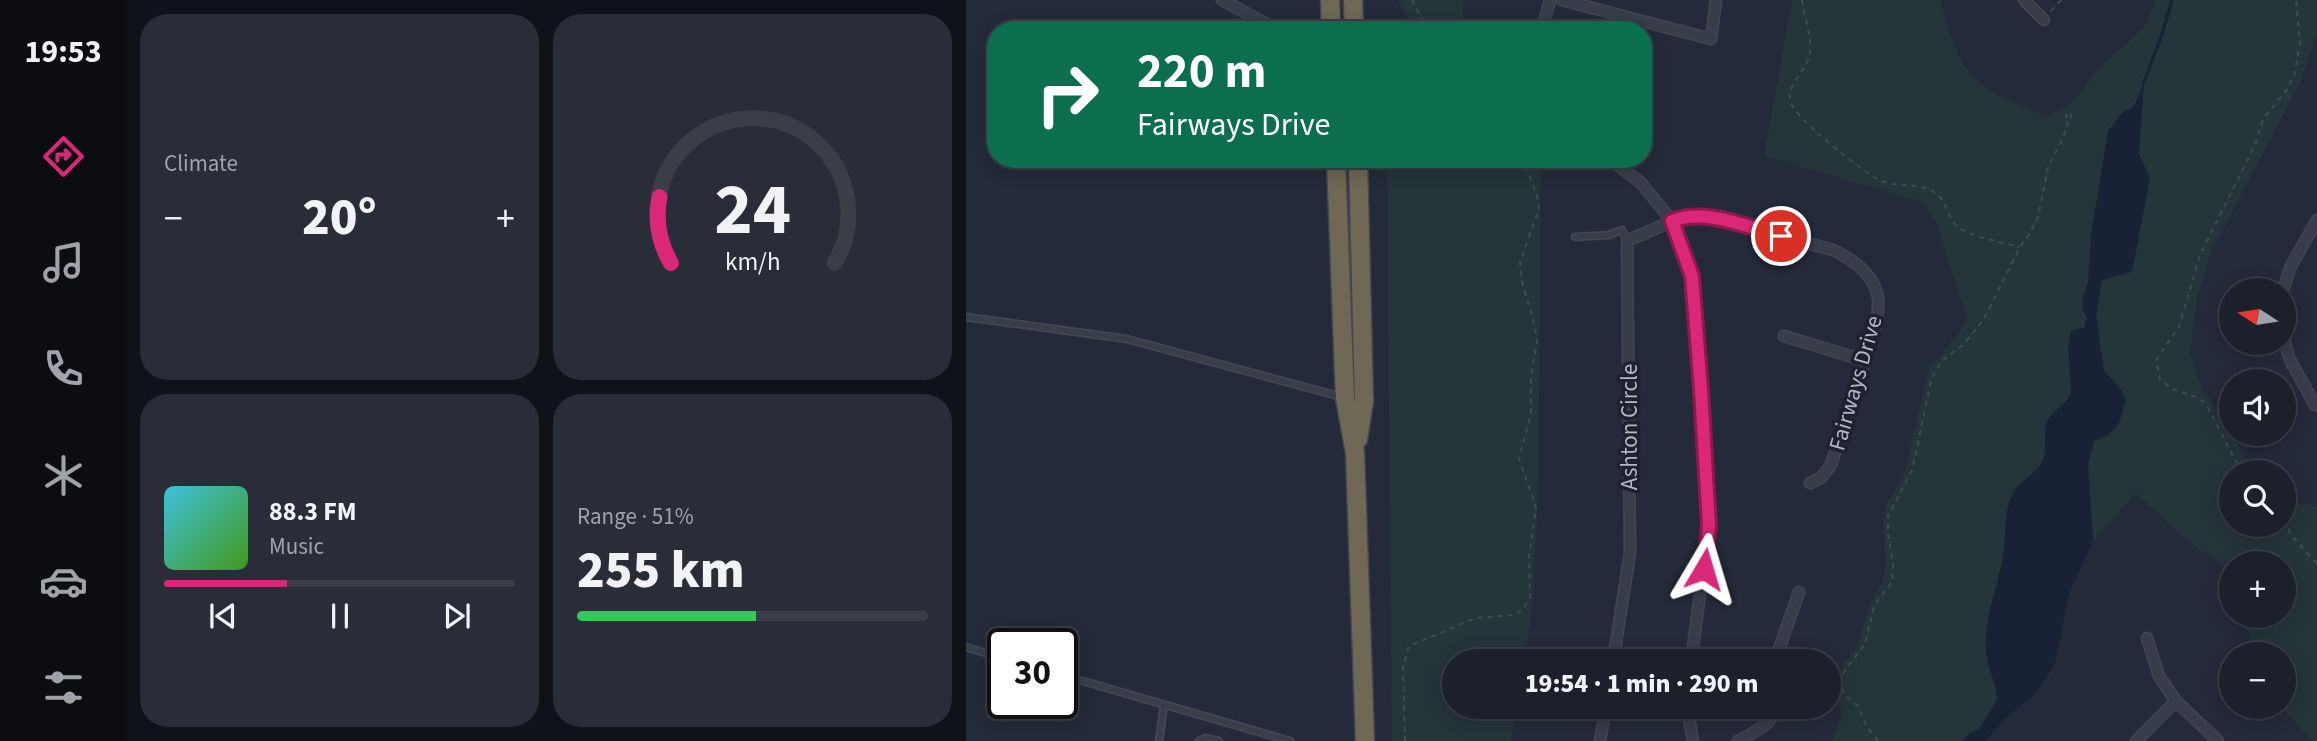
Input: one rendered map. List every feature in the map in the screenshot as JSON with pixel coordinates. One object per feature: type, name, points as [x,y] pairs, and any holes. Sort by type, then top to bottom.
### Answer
[{"type":"highway","points":[[1330,0],[1331,21]]},
{"type":"highway","points":[[1353,0],[1354,21]]},
{"type":"highway","points":[[1336,168],[1345,398],[1355,453],[1365,741]]},
{"type":"highway","points":[[1355,453],[1364,401],[1358,168]]},
{"type":"street","points":[[1222,0],[1262,21]]},
{"type":"street","points":[[1544,21],[1550,0]]},
{"type":"street","points":[[1562,0],[1642,21]]},
{"type":"street","points":[[1652,24],[1711,39],[1716,0]]},
{"type":"street","points":[[2024,0],[2044,20]]},
{"type":"street","points":[[1622,168],[1641,183],[1672,221],[1692,276],[1709,526],[1693,649]]},
{"type":"street","name":"Fairways Drive","points":[[1672,221],[1686,215],[1704,215],[1833,250],[1852,259],[1868,276],[1878,298],[1877,321],[1831,465],[1821,478],[1810,483]]},
{"type":"street","points":[[2287,278],[2317,220]]},
{"type":"street","points":[[1628,241],[1672,221]]},
{"type":"street","name":"Ashton Circle","points":[[1615,649],[1630,553],[1628,241]]},
{"type":"street","points":[[1784,336],[1863,360]]},
{"type":"street","points":[[2288,355],[2315,405]]},
{"type":"street","points":[[1779,649],[1799,592]]},
{"type":"street","points":[[2147,638],[2159,676],[2176,701],[2218,741]]},
{"type":"street","points":[[2136,741],[2176,701]]},
{"type":"street","points":[[1600,741],[1604,719]]},
{"type":"street","points":[[1689,719],[1693,741]]},
{"type":"street","points":[[1738,741],[1760,729],[1770,719]]},
{"type":"lane","points":[[1576,237],[1609,235],[1622,230],[1628,241]]},
{"type":"lane","points":[[966,317],[1127,339],[1345,398]]},
{"type":"lane","points":[[966,647],[987,653]]},
{"type":"lane","points":[[1078,680],[1286,740]]},
{"type":"lane","points":[[1159,741],[1164,705]]},
{"type":"lane","points":[[1199,741],[1206,738],[1219,741]]},
{"type":"path","points":[[1412,0],[1423,21]]},
{"type":"path","points":[[1802,0],[1810,56],[1792,84],[1790,92],[1793,108],[1802,120],[1860,168],[1883,182],[1923,187],[1935,192],[1945,202],[1956,226],[1965,232],[2020,247]]},
{"type":"path","points":[[2044,20],[2061,0]]},
{"type":"path","points":[[2236,460],[2210,409],[2198,398],[2173,389],[2160,380],[2156,360],[2179,327],[2200,255],[2255,145],[2263,119],[2286,91],[2295,73],[2300,41],[2296,0]]},
{"type":"path","points":[[1878,741],[1867,727],[1858,706],[1845,695],[1841,677],[1865,644],[1874,606],[1892,582],[1894,564],[1888,534],[1888,516],[1912,470],[1932,377],[1943,360],[1964,344],[1984,319],[2038,217],[2049,167],[2068,122]]},
{"type":"path","points":[[1405,741],[1403,667],[1409,646],[1476,618],[1515,615],[1524,608],[1530,597],[1529,558],[1536,507],[1519,459],[1531,413],[1531,375],[1537,341],[1522,282],[1520,262],[1539,209],[1526,168]]},
{"type":"path","points":[[2293,537],[2317,564]]},
{"type":"shaded area","points":[[1398,0],[1463,0],[1464,21],[1409,21]]},
{"type":"shaded area","points":[[1792,0],[1940,0],[1955,47],[1962,62],[1977,81],[2000,96],[2048,116],[2072,103],[2099,67],[2143,29],[2156,0],[2317,0],[2317,35],[2299,85],[2211,252],[2197,299],[2190,352],[2202,388],[2219,415],[2219,446],[2239,446],[2247,460],[2219,460],[2219,537],[2296,537],[2296,501],[2317,507],[2317,741],[2312,741],[2293,719],[2296,719],[2296,642],[2250,642],[2248,628],[2296,628],[2296,551],[2219,551],[2219,562],[2191,544],[2136,493],[2093,541],[2069,594],[2055,664],[2034,696],[2011,713],[1985,741],[1831,741],[1842,716],[1841,668],[1859,643],[1869,605],[1883,580],[1886,565],[1883,526],[1885,507],[1904,475],[1929,368],[1967,320],[1936,221],[1922,202],[1764,156]]},
{"type":"shaded area","points":[[1387,168],[1541,168],[1538,488],[1533,602],[1526,649],[1442,649],[1442,719],[1514,719],[1511,741],[1392,741]]},
{"type":"water","points":[[2144,82],[2139,154],[2150,178],[2132,272],[2102,280],[2096,316],[2104,370],[2126,400],[2119,423],[2108,435],[2094,441],[2088,464],[2093,541],[2069,594],[2055,664],[2034,696],[2011,713],[1985,741],[1962,741],[1968,734],[1979,729],[1997,700],[1986,655],[1986,636],[2001,567],[2008,508],[2016,488],[2042,462],[2048,420],[2071,392],[2069,339],[2072,330],[2084,328],[2087,318],[2082,301],[2088,282],[2091,235],[2108,131],[2121,114],[2134,106]]},
{"type":"waterway","points":[[2144,82],[2172,0]]},
{"type":"route","points":[[1704,569],[1709,526],[1692,276],[1672,221],[1686,215],[1704,215],[1781,236]]}]
